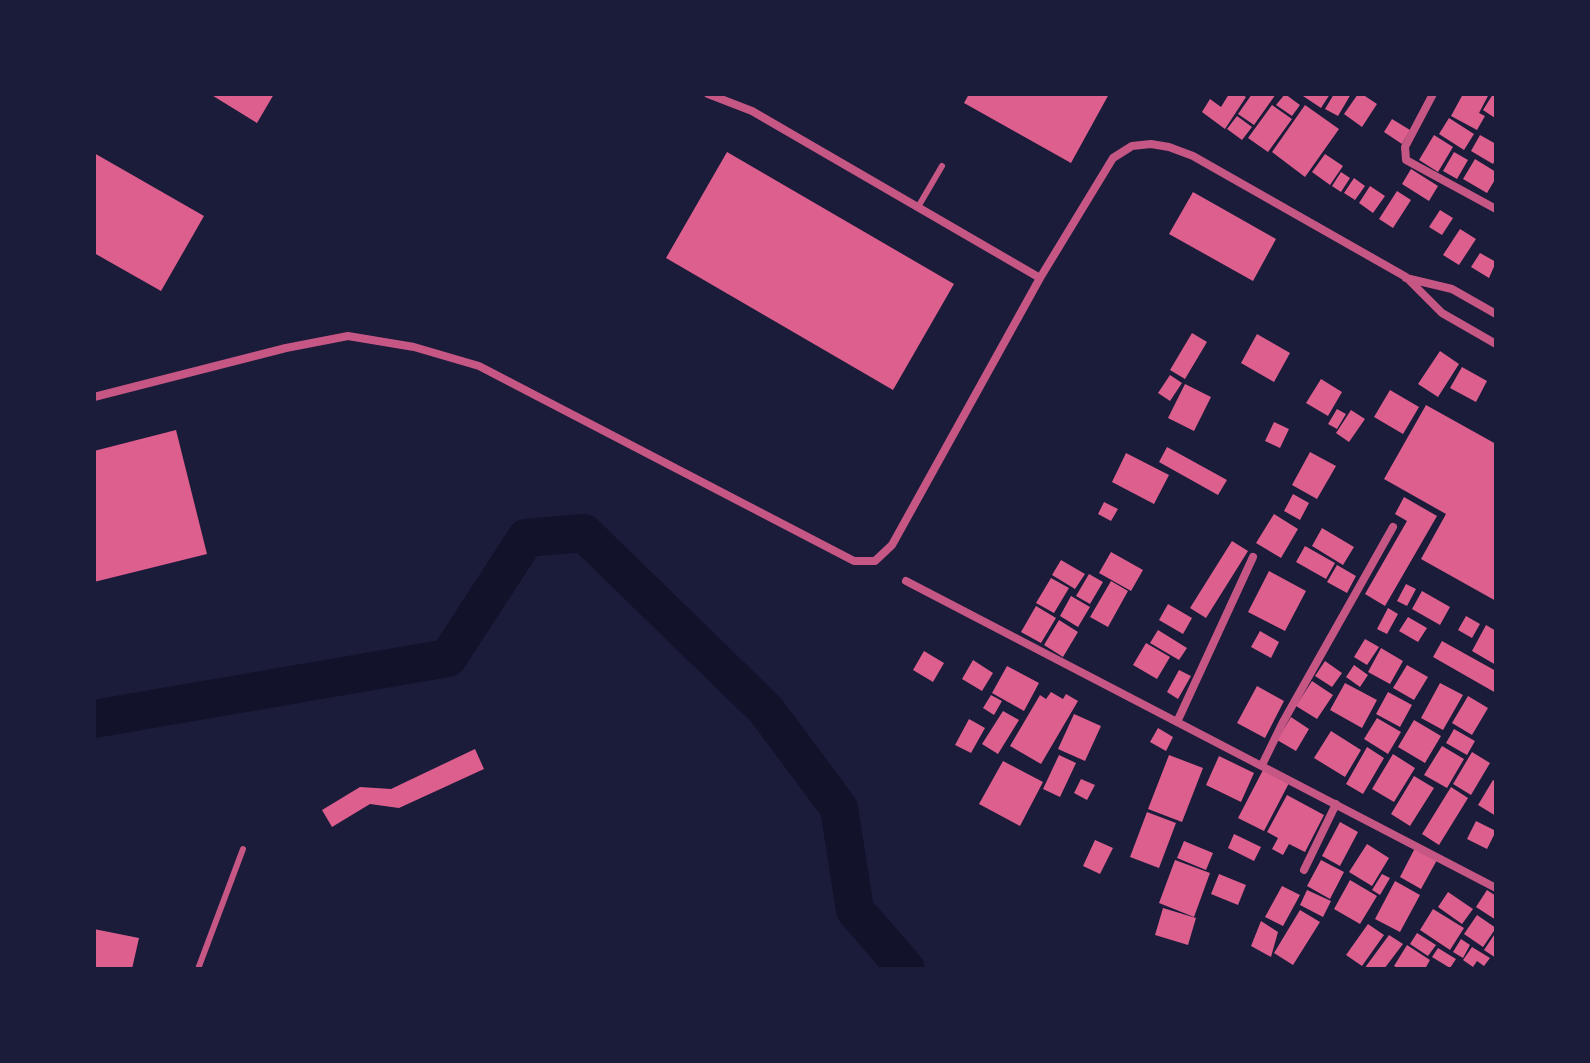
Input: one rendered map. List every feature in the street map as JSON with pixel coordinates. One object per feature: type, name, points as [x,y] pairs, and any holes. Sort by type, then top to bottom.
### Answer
[{"type":"street","points":[[708,94],[752,111],[1040,278]]},
{"type":"street","points":[[1433,94],[1405,147],[1406,160],[1496,209]]},
{"type":"street","points":[[94,397],[286,348],[348,336],[414,347],[479,366],[854,561],[875,561],[892,545],[1040,278],[1113,158],[1132,146],[1151,144],[1193,156],[1406,277],[1452,289],[1496,314]]},
{"type":"street","points":[[1406,277],[1442,313],[1496,344]]},
{"type":"street","points":[[1262,765],[1393,527]]},
{"type":"street","points":[[1177,722],[1253,557]]},
{"type":"street","points":[[906,581],[1496,888]]},
{"type":"street","points":[[1304,870],[1336,804]]},
{"type":"lane","points":[[918,207],[942,166]]},
{"type":"lane","points":[[198,969],[243,849]]},
{"type":"building","points":[[210,94],[274,94],[257,123]]},
{"type":"building","points":[[969,94],[1109,94],[1071,163],[964,103]]},
{"type":"building","points":[[1229,94],[1246,97],[1225,129],[1202,112],[1210,99],[1221,107]]},
{"type":"building","points":[[1252,94],[1276,94],[1254,125],[1238,114]]},
{"type":"building","points":[[1285,94],[1300,105],[1292,116],[1276,105]]},
{"type":"building","points":[[1300,94],[1330,94],[1321,108]]},
{"type":"building","points":[[1334,94],[1351,94],[1338,116],[1325,109]]},
{"type":"building","points":[[1358,94],[1377,104],[1362,127],[1344,114]]},
{"type":"building","points":[[1463,94],[1489,94],[1479,113],[1485,116],[1477,130],[1451,116]]},
{"type":"building","points":[[1493,94],[1496,95],[1495,118],[1483,110]]},
{"type":"building","points":[[1272,105],[1292,119],[1268,152],[1248,138]]},
{"type":"building","points":[[1305,105],[1339,129],[1305,177],[1272,152]]},
{"type":"building","points":[[1237,116],[1252,127],[1242,140],[1227,129]]},
{"type":"building","points":[[1449,118],[1474,134],[1464,150],[1439,134]]},
{"type":"building","points":[[1392,119],[1410,130],[1402,144],[1384,132]]},
{"type":"building","points":[[1434,135],[1453,147],[1438,172],[1419,160]]},
{"type":"building","points":[[1480,135],[1496,144],[1493,164],[1471,151]]},
{"type":"building","points":[[727,152],[954,284],[893,390],[666,258]]},
{"type":"building","points":[[1454,152],[1468,160],[1457,179],[1443,171]]},
{"type":"building","points":[[94,153],[204,216],[161,291],[94,253]]},
{"type":"building","points":[[1325,154],[1343,166],[1330,185],[1312,172]]},
{"type":"building","points":[[1475,159],[1496,172],[1487,193],[1463,179]]},
{"type":"building","points":[[1411,169],[1438,186],[1429,201],[1402,184]]},
{"type":"building","points":[[1341,172],[1350,178],[1341,192],[1332,186]]},
{"type":"building","points":[[1354,178],[1365,186],[1355,200],[1344,193]]},
{"type":"building","points":[[1370,186],[1385,196],[1373,213],[1359,203]]},
{"type":"building","points":[[1397,191],[1411,200],[1393,228],[1379,219]]},
{"type":"building","points":[[1193,192],[1276,239],[1253,281],[1169,234]]},
{"type":"building","points":[[1440,210],[1453,218],[1442,235],[1429,227]]},
{"type":"building","points":[[1460,229],[1476,239],[1459,265],[1443,255]]},
{"type":"building","points":[[1480,253],[1496,262],[1489,278],[1471,267]]},
{"type":"building","points":[[1192,333],[1207,342],[1185,379],[1170,370]]},
{"type":"building","points":[[1257,334],[1290,353],[1274,382],[1241,363]]},
{"type":"building","points":[[1440,351],[1459,364],[1438,397],[1418,384]]},
{"type":"building","points":[[1462,367],[1487,381],[1476,402],[1450,388]]},
{"type":"building","points":[[1170,375],[1182,383],[1170,401],[1158,393]]},
{"type":"building","points":[[1321,379],[1342,392],[1328,416],[1306,403]]},
{"type":"building","points":[[1185,384],[1211,397],[1194,431],[1168,418]]},
{"type":"building","points":[[1390,390],[1419,407],[1403,434],[1374,417]]},
{"type":"building","points":[[1426,405],[1496,444],[1496,601],[1421,559],[1446,514],[1384,479]]},
{"type":"building","points":[[1337,409],[1346,414],[1337,429],[1328,424]]},
{"type":"building","points":[[1351,410],[1365,419],[1349,442],[1336,433]]},
{"type":"building","points":[[1274,422],[1289,429],[1280,448],[1265,441]]},
{"type":"building","points":[[176,430],[207,554],[94,582],[94,451]]},
{"type":"building","points":[[1167,447],[1227,480],[1218,495],[1159,462]]},
{"type":"building","points":[[1310,452],[1336,466],[1317,499],[1292,485]]},
{"type":"building","points":[[1126,453],[1169,475],[1154,504],[1112,482]]},
{"type":"building","points":[[1293,494],[1309,503],[1300,520],[1284,511]]},
{"type":"building","points":[[1404,497],[1437,516],[1385,606],[1365,594],[1407,521],[1395,514]]},
{"type":"building","points":[[1104,502],[1118,509],[1111,521],[1098,514]]},
{"type":"building","points":[[1274,514],[1298,529],[1281,558],[1256,543]]},
{"type":"building","points":[[1322,528],[1354,547],[1343,565],[1312,546]]},
{"type":"building","points":[[1232,541],[1248,551],[1206,618],[1190,608]]},
{"type":"building","points":[[1305,546],[1335,563],[1326,579],[1296,562]]},
{"type":"building","points":[[1111,552],[1143,570],[1131,591],[1099,573]]},
{"type":"building","points":[[1061,560],[1085,574],[1075,589],[1052,575]]},
{"type":"building","points":[[1337,565],[1356,576],[1347,593],[1327,582]]},
{"type":"building","points":[[1269,571],[1306,591],[1285,631],[1248,612]]},
{"type":"building","points":[[1089,574],[1103,582],[1090,604],[1076,596]]},
{"type":"building","points":[[1051,578],[1069,588],[1054,613],[1036,603]]},
{"type":"building","points":[[1111,581],[1128,591],[1108,627],[1090,617]]},
{"type":"building","points":[[1406,584],[1416,589],[1407,606],[1397,601]]},
{"type":"building","points":[[1422,591],[1450,607],[1440,625],[1412,609]]},
{"type":"building","points":[[1071,596],[1090,607],[1078,627],[1060,616]]},
{"type":"building","points":[[1168,604],[1192,618],[1183,634],[1159,620]]},
{"type":"building","points":[[1036,606],[1056,618],[1041,643],[1021,632]]},
{"type":"building","points":[[1388,608],[1398,614],[1387,634],[1377,629]]},
{"type":"building","points":[[1466,616],[1480,624],[1472,638],[1458,630]]},
{"type":"building","points":[[1408,617],[1427,628],[1418,642],[1399,631]]},
{"type":"building","points":[[1059,620],[1078,632],[1063,657],[1044,645]]},
{"type":"building","points":[[1486,625],[1496,631],[1496,665],[1472,651]]},
{"type":"building","points":[[1158,630],[1187,648],[1179,660],[1150,643]]},
{"type":"building","points":[[1260,631],[1279,642],[1271,658],[1251,647]]},
{"type":"building","points":[[1365,639],[1379,647],[1367,665],[1354,657]]},
{"type":"building","points":[[1442,641],[1496,671],[1496,693],[1433,657]]},
{"type":"building","points":[[1146,643],[1170,657],[1157,679],[1133,665]]},
{"type":"building","points":[[1381,648],[1403,661],[1390,684],[1368,672]]},
{"type":"building","points":[[924,651],[944,663],[933,682],[913,670]]},
{"type":"building","points":[[973,660],[993,673],[982,691],[962,679]]},
{"type":"building","points":[[1325,661],[1342,673],[1332,687],[1315,676]]},
{"type":"building","points":[[1354,665],[1368,675],[1360,687],[1346,677]]},
{"type":"building","points":[[1407,665],[1428,677],[1414,700],[1393,688]]},
{"type":"building","points":[[1007,666],[1039,683],[1024,711],[992,693]]},
{"type":"building","points":[[1179,670],[1191,676],[1178,699],[1167,692]]},
{"type":"building","points":[[1312,681],[1333,695],[1317,719],[1296,706]]},
{"type":"building","points":[[1345,683],[1377,700],[1362,728],[1330,710]]},
{"type":"building","points":[[1440,683],[1463,695],[1443,730],[1421,718]]},
{"type":"building","points":[[1257,686],[1284,701],[1265,738],[1237,723]]},
{"type":"building","points":[[1051,692],[1063,699],[1066,694],[1078,701],[1041,764],[1010,746],[1040,695],[1046,699]]},
{"type":"building","points":[[1388,692],[1412,705],[1400,727],[1376,714]]},
{"type":"building","points":[[991,695],[1002,701],[994,715],[983,708]]},
{"type":"building","points":[[1468,696],[1488,708],[1472,735],[1452,723]]},
{"type":"building","points":[[1003,711],[1019,720],[998,754],[982,744]]},
{"type":"building","points":[[1074,714],[1101,726],[1085,761],[1058,749]]},
{"type":"building","points":[[1291,717],[1309,729],[1296,751],[1277,740]]},
{"type":"building","points":[[1377,718],[1401,732],[1388,754],[1364,739]]},
{"type":"building","points":[[969,719],[985,728],[971,753],[955,745]]},
{"type":"building","points":[[1414,720],[1441,736],[1425,763],[1398,747]]},
{"type":"building","points":[[1158,728],[1173,737],[1166,751],[1150,742]]},
{"type":"building","points":[[1454,729],[1475,741],[1467,755],[1446,743]]},
{"type":"building","points":[[1331,731],[1361,750],[1345,777],[1314,758]]},
{"type":"building","points":[[1442,746],[1464,759],[1447,788],[1424,775]]},
{"type":"building","points":[[1367,747],[1384,758],[1363,794],[1346,784]]},
{"type":"building","points":[[475,749],[484,769],[399,808],[370,804],[332,827],[322,810],[360,787],[391,789]]},
{"type":"building","points":[[1472,752],[1490,763],[1471,795],[1453,784]]},
{"type":"building","points":[[1393,754],[1415,768],[1394,802],[1372,789]]},
{"type":"building","points":[[1059,755],[1076,763],[1060,797],[1043,789]]},
{"type":"building","points":[[1169,755],[1203,768],[1182,822],[1148,809]]},
{"type":"building","points":[[1219,756],[1254,773],[1241,802],[1206,785]]},
{"type":"building","points":[[1003,761],[1043,782],[1020,826],[979,804]]},
{"type":"building","points":[[1263,770],[1289,783],[1264,831],[1238,818]]},
{"type":"building","points":[[1414,776],[1434,788],[1410,826],[1391,814]]},
{"type":"building","points":[[1081,779],[1095,785],[1087,800],[1074,793]]},
{"type":"building","points":[[1493,780],[1496,781],[1496,816],[1478,805]]},
{"type":"building","points":[[1451,787],[1468,798],[1439,845],[1422,834]]},
{"type":"building","points":[[1287,795],[1324,815],[1305,852],[1289,844],[1283,855],[1272,849],[1278,838],[1267,832]]},
{"type":"building","points":[[1147,812],[1176,823],[1159,868],[1130,857]]},
{"type":"building","points":[[1476,821],[1496,831],[1487,849],[1467,839]]},
{"type":"building","points":[[1340,822],[1358,832],[1340,866],[1322,856]]},
{"type":"building","points":[[1234,834],[1261,847],[1254,861],[1228,848]]},
{"type":"building","points":[[1095,840],[1113,848],[1100,874],[1083,866]]},
{"type":"building","points":[[1184,841],[1213,853],[1206,870],[1177,858]]},
{"type":"building","points":[[1367,844],[1389,858],[1372,886],[1349,872]]},
{"type":"building","points":[[1415,848],[1437,860],[1421,889],[1400,877]]},
{"type":"building","points":[[1175,860],[1210,873],[1194,917],[1159,903]]},
{"type":"building","points":[[1321,860],[1344,872],[1330,899],[1307,886]]},
{"type":"building","points":[[1219,874],[1246,885],[1238,905],[1211,894]]},
{"type":"building","points":[[1382,874],[1390,878],[1380,895],[1372,890]]},
{"type":"building","points":[[1350,880],[1377,896],[1360,924],[1334,909]]},
{"type":"building","points":[[1395,881],[1420,895],[1400,932],[1375,919]]},
{"type":"building","points":[[1282,886],[1300,895],[1283,926],[1265,917]]},
{"type":"building","points":[[1307,890],[1331,901],[1323,917],[1300,905]]},
{"type":"building","points":[[1487,890],[1496,896],[1496,920],[1476,907]]},
{"type":"building","points":[[1448,892],[1473,909],[1462,924],[1438,907]]},
{"type":"building","points":[[1163,908],[1196,918],[1188,945],[1155,935]]},
{"type":"building","points":[[1433,909],[1464,928],[1450,950],[1420,930]]},
{"type":"building","points":[[1300,910],[1320,922],[1293,965],[1274,953]]},
{"type":"building","points":[[1477,915],[1496,928],[1483,947],[1464,934]]},
{"type":"building","points":[[1261,921],[1278,932],[1271,957],[1251,946]]},
{"type":"building","points":[[1368,924],[1384,935],[1362,966],[1346,955]]},
{"type":"building","points":[[94,929],[139,938],[132,969],[94,969]]},
{"type":"building","points":[[1496,932],[1496,958],[1484,950]]},
{"type":"building","points":[[1417,933],[1436,945],[1428,956],[1410,944]]},
{"type":"building","points":[[1389,935],[1403,944],[1384,969],[1364,969]]},
{"type":"building","points":[[1461,939],[1470,945],[1463,958],[1453,952]]},
{"type":"building","points":[[1407,945],[1430,960],[1425,969],[1399,969],[1394,966]]},
{"type":"building","points":[[1472,947],[1490,958],[1484,966],[1477,961],[1473,967],[1463,960]]},
{"type":"building","points":[[1438,948],[1456,959],[1450,968],[1432,957]]},
{"type":"waterway","points":[[94,719],[448,658],[526,538],[584,533],[766,710],[839,808],[855,910],[906,969]]}]
